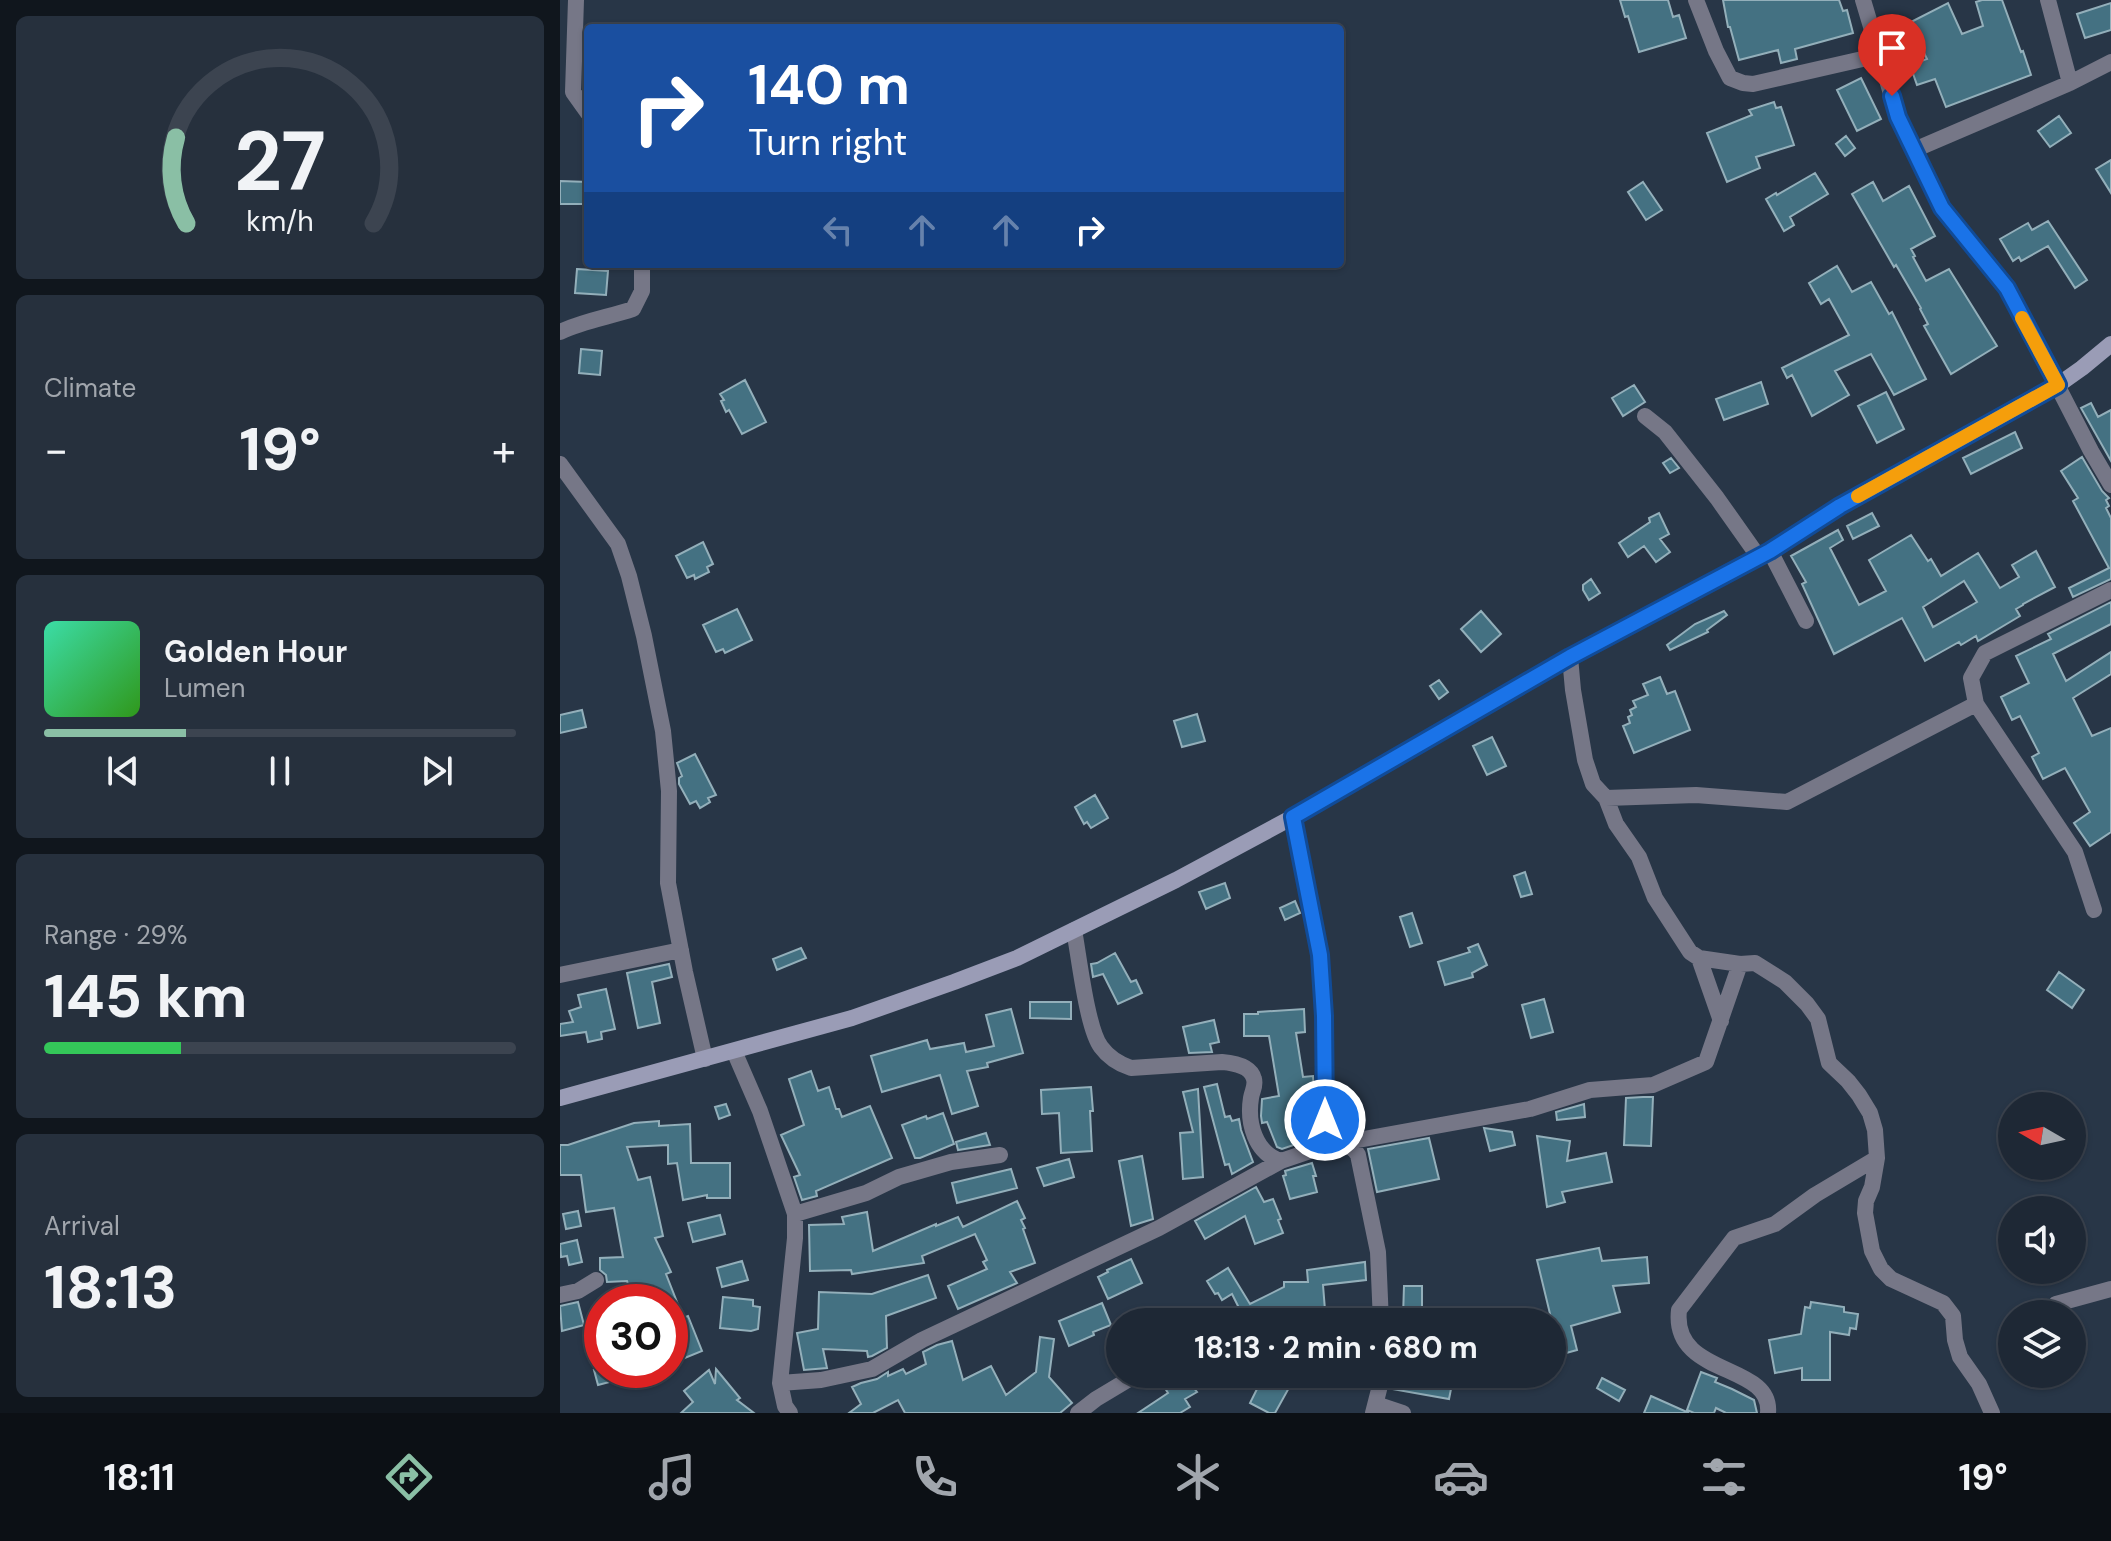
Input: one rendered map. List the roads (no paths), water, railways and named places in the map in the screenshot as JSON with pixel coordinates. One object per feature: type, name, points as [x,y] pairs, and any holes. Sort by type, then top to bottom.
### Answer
[{"type":"main road","points":[[560,1098],[852,1018],[1017,958],[1176,880],[1293,817],[1570,657],[1764,554],[1840,506],[2058,385],[2111,344]]},
{"type":"street","points":[[576,0],[573,92],[584,107]]},
{"type":"street","points":[[1696,0],[1730,78],[1743,83],[1753,84],[1880,55]]},
{"type":"street","points":[[1863,0],[1898,117],[1942,208],[2007,288],[2111,485]]},
{"type":"street","points":[[2048,0],[2070,83]]},
{"type":"street","points":[[1914,150],[2070,83],[2111,62]]},
{"type":"street","points":[[560,332],[576,324],[633,309],[642,291],[642,268]]},
{"type":"street","points":[[1645,416],[1665,432],[1764,554],[1806,621]]},
{"type":"street","points":[[560,464],[618,544],[644,636],[663,731],[669,791],[668,883],[705,1059]]},
{"type":"street","points":[[2094,910],[2075,852],[1976,704],[1971,678],[1985,653],[2111,590]]},
{"type":"street","points":[[1570,657],[1585,760],[1593,784],[1606,798],[1616,824],[1639,857],[1655,898],[1690,952],[1699,958],[1755,963],[1785,982],[1818,1019],[1829,1063],[1848,1081],[1870,1113],[1875,1130],[1877,1158],[1865,1213],[1872,1251],[1881,1269],[1891,1279],[1943,1303],[1953,1316],[1960,1357],[1979,1384],[1992,1413]]},
{"type":"street","points":[[1606,798],[1696,795],[1787,802],[1976,704]]},
{"type":"street","points":[[1293,817],[1320,955],[1324,1016],[1325,1146]]},
{"type":"street","points":[[1074,930],[1091,1021],[1099,1045],[1117,1063],[1131,1068],[1222,1062],[1248,1070],[1254,1076],[1250,1118],[1259,1148],[1266,1155],[1281,1161]]},
{"type":"street","points":[[560,975],[681,950]]},
{"type":"street","points":[[1699,958],[1721,1021]]},
{"type":"street","points":[[780,1383],[821,1380],[872,1369],[922,1340],[1159,1228],[1281,1161],[1325,1146],[1530,1109],[1590,1090],[1653,1085],[1706,1062],[1740,964]]},
{"type":"street","points":[[734,1051],[760,1111],[795,1214],[780,1383],[789,1413]]},
{"type":"street","points":[[1325,1146],[1349,1146],[1358,1155],[1378,1252],[1380,1308]]},
{"type":"street","points":[[795,1214],[866,1193],[899,1177],[951,1162],[1000,1155]]},
{"type":"street","points":[[1768,1413],[1766,1395],[1756,1385],[1694,1353],[1678,1323],[1679,1310],[1734,1238],[1775,1224],[1815,1195],[1877,1158]]},
{"type":"street","points":[[560,1295],[578,1291],[596,1280]]},
{"type":"street","points":[[2071,1300],[2111,1289]]},
{"type":"street","points":[[1078,1413],[1114,1388]]},
{"type":"street","points":[[1379,1388],[1374,1409],[1403,1413]]}]
